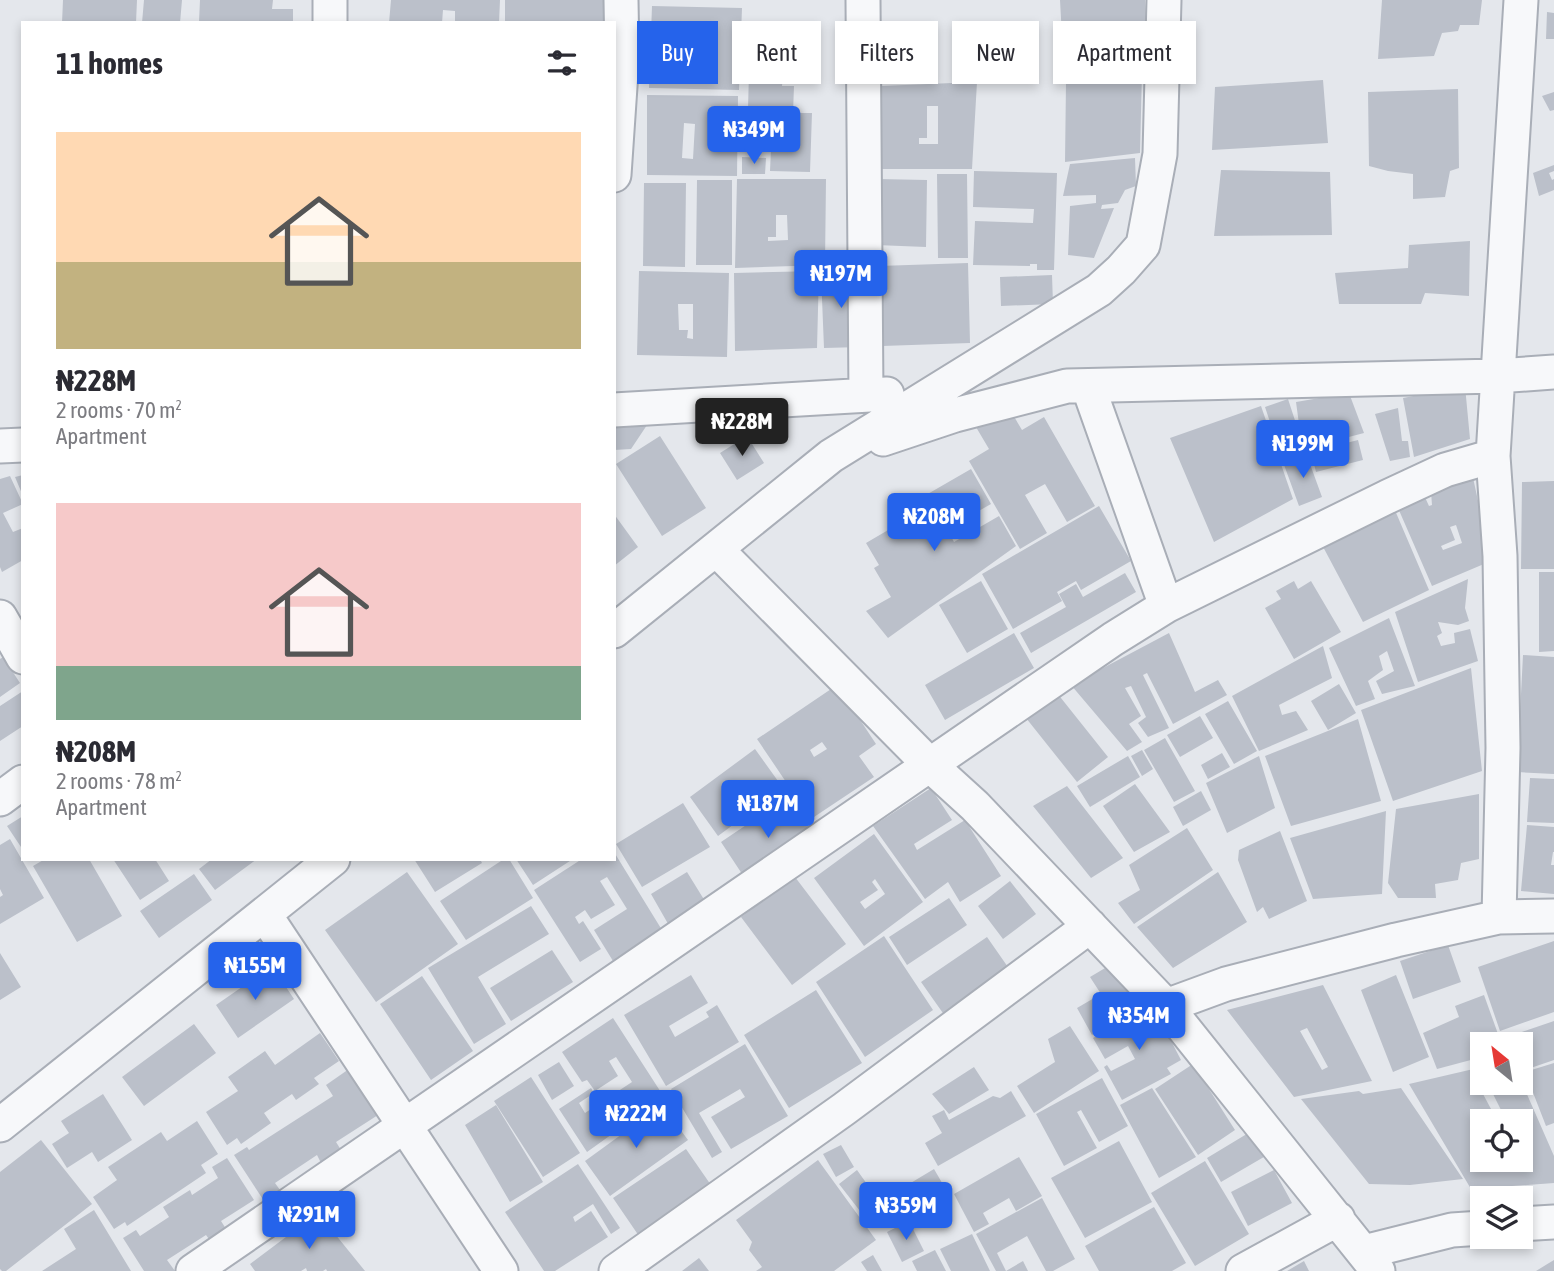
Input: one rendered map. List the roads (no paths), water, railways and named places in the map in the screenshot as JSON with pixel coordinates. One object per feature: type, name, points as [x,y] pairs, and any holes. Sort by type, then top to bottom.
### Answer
[{"type":"street","points":[[330,0],[330,21]]},
{"type":"street","points":[[616,146],[622,57],[621,0]]},
{"type":"street","points":[[863,0],[866,395]]},
{"type":"street","points":[[616,629],[831,456],[1099,290],[1143,245],[1160,154],[1164,0]]},
{"type":"street","points":[[1499,917],[1503,748],[1500,556],[1493,456],[1521,0]]},
{"type":"street","points":[[831,456],[955,415],[1066,386],[1497,376],[1554,372]]},
{"type":"street","points":[[1088,386],[1166,606]]},
{"type":"street","points":[[616,410],[935,392]]},
{"type":"street","points":[[0,446],[21,445]]},
{"type":"street","points":[[193,1271],[1113,639],[1166,606],[1445,470],[1493,456]]},
{"type":"street","points":[[716,549],[930,765],[975,806],[1166,1006],[1371,1261],[1452,1230],[1470,1228]]},
{"type":"street","points":[[0,617],[21,654]]},
{"type":"street","points":[[0,799],[21,783]]},
{"type":"street","points":[[0,1125],[331,861]]},
{"type":"street","points":[[265,915],[501,1271]]},
{"type":"street","points":[[1166,1006],[1226,984],[1384,943],[1499,917],[1554,916]]},
{"type":"street","points":[[616,1271],[844,1109],[1090,926]]},
{"type":"street","points":[[1243,1271],[1338,1219]]},
{"type":"street","points":[[1533,1223],[1554,1222]]}]
